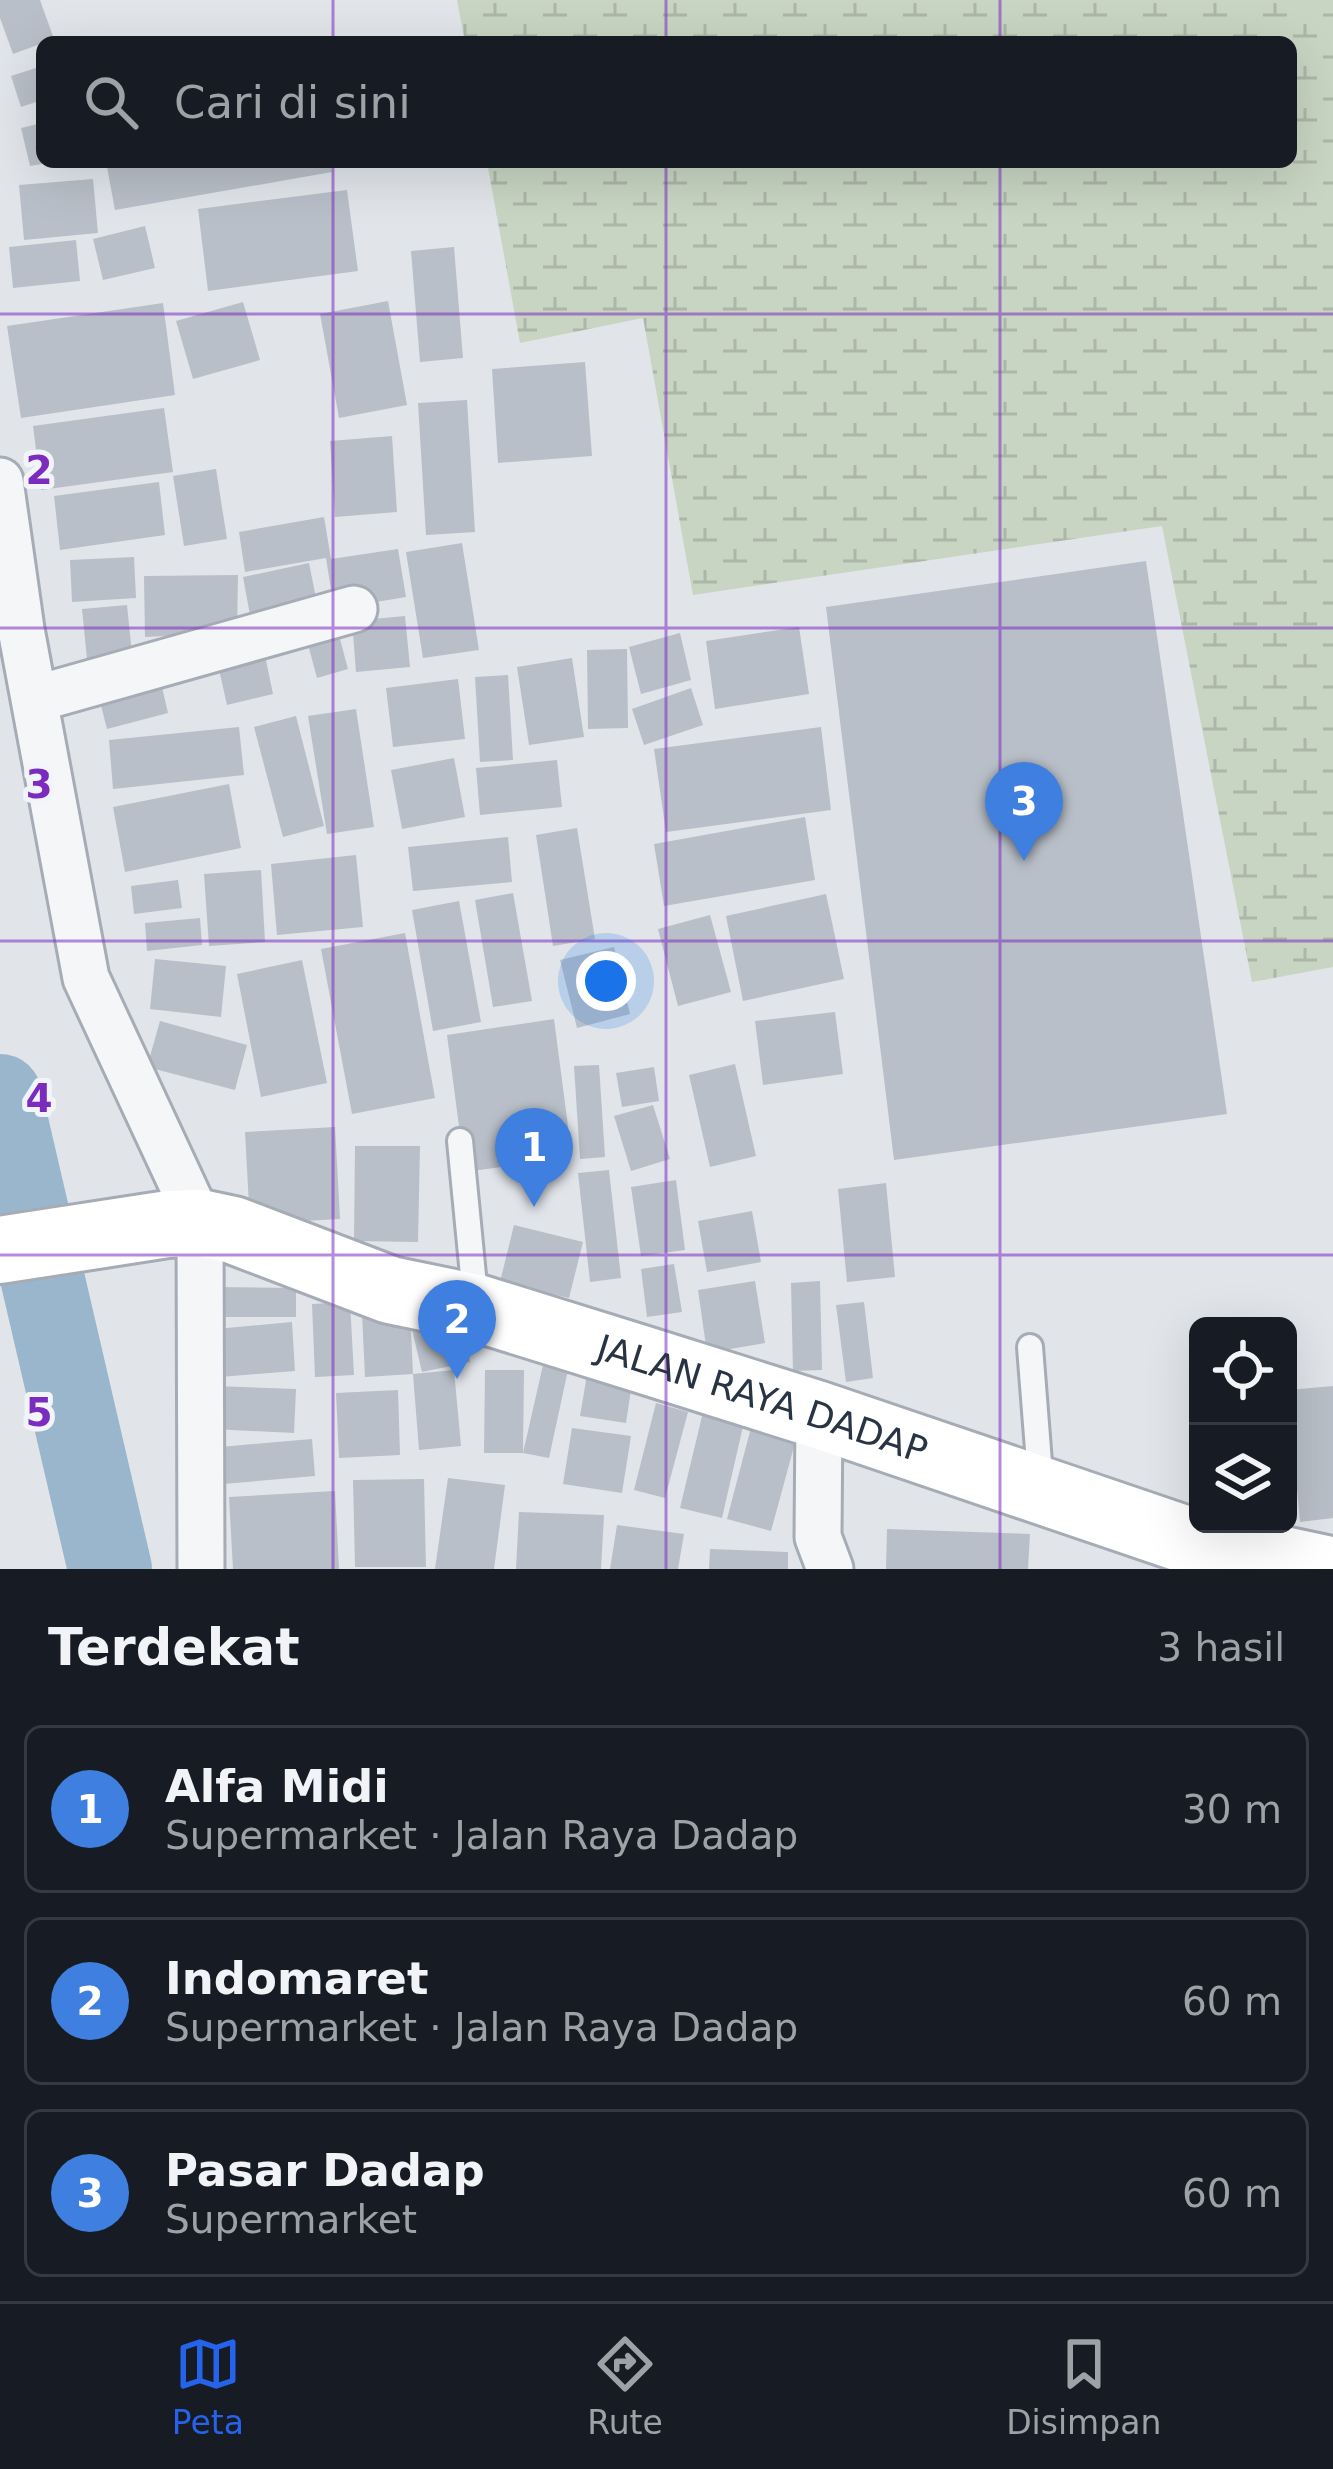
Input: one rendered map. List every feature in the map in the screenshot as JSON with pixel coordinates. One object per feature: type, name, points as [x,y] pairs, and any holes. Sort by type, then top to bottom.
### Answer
[{"type":"main road","points":[[0,1250],[184,1224]]},
{"type":"main road","name":"JALAN RAYA DADAP","points":[[184,1224],[233,1230],[390,1290],[477,1308],[831,1419],[1041,1491],[1178,1553],[1325,1569]]},
{"type":"street","points":[[0,481],[21,629],[86,978],[184,1224],[201,1569]]},
{"type":"street","points":[[35,699],[354,609]]},
{"type":"street","points":[[830,1569],[818,1537],[831,1419]]},
{"type":"lane","points":[[460,1142],[477,1308]]},
{"type":"lane","points":[[1030,1347],[1041,1491]]},
{"type":"green space","points":[[457,0],[1333,0],[1333,967],[1252,982],[1162,526],[693,595],[643,318],[520,343],[488,168],[1297,168],[1297,36],[464,36]]},
{"type":"building","points":[[0,0],[40,0],[53,36],[36,36],[36,46],[13,54],[0,18]]},
{"type":"building","points":[[36,68],[36,102],[21,107],[11,76]]},
{"type":"building","points":[[36,124],[36,165],[30,166],[21,128]]},
{"type":"building","points":[[107,168],[331,168],[332,172],[115,210]]},
{"type":"building","points":[[93,179],[98,233],[24,240],[19,185]]},
{"type":"building","points":[[347,190],[358,271],[208,291],[198,209]]},
{"type":"building","points":[[145,226],[155,268],[103,280],[93,239]]},
{"type":"building","points":[[76,240],[80,281],[13,288],[9,247]]},
{"type":"building","points":[[454,247],[463,358],[420,362],[411,251]]},
{"type":"building","points":[[388,301],[407,405],[339,418],[320,314]]},
{"type":"building","points":[[243,302],[260,360],[193,379],[176,321]]},
{"type":"building","points":[[163,303],[175,395],[21,418],[7,326]]},
{"type":"building","points":[[585,362],[592,456],[498,463],[492,369]]},
{"type":"building","points":[[467,400],[475,532],[426,535],[418,403]]},
{"type":"building","points":[[164,408],[173,472],[41,490],[33,426]]},
{"type":"building","points":[[392,436],[397,512],[335,517],[330,441]]},
{"type":"building","points":[[216,469],[227,539],[184,546],[173,476]]},
{"type":"building","points":[[159,482],[165,535],[60,550],[54,496]]},
{"type":"building","points":[[324,517],[331,559],[398,549],[406,597],[334,609],[326,558],[245,572],[239,532]]},
{"type":"building","points":[[462,543],[479,650],[423,658],[406,552]]},
{"type":"building","points":[[134,557],[136,598],[72,602],[70,560]]},
{"type":"building","points":[[1146,561],[1227,1114],[894,1160],[826,607]]},
{"type":"building","points":[[309,563],[319,613],[252,626],[243,577]]},
{"type":"building","points":[[238,575],[237,632],[145,637],[144,576]]},
{"type":"building","points":[[127,605],[132,654],[87,659],[82,609]]},
{"type":"building","points":[[405,616],[410,667],[356,672],[352,621]]},
{"type":"building","points":[[799,627],[809,694],[715,709],[706,641]]},
{"type":"building","points":[[337,628],[348,669],[317,678],[306,637]]},
{"type":"building","points":[[680,633],[691,680],[641,694],[629,647]]},
{"type":"building","points":[[263,646],[273,694],[227,705],[216,656]]},
{"type":"building","points":[[627,649],[628,728],[588,729],[587,650]]},
{"type":"building","points":[[572,658],[584,737],[529,745],[517,667]]},
{"type":"building","points":[[158,670],[168,713],[107,729],[96,686]]},
{"type":"building","points":[[508,675],[513,760],[480,762],[475,677]]},
{"type":"building","points":[[458,679],[465,739],[393,747],[386,688]]},
{"type":"building","points":[[691,688],[703,725],[644,745],[632,709]]},
{"type":"building","points":[[356,709],[374,827],[327,834],[308,716]]},
{"type":"building","points":[[296,716],[324,826],[283,837],[254,727]]},
{"type":"building","points":[[239,727],[244,775],[113,789],[109,740]]},
{"type":"building","points":[[821,727],[831,810],[666,832],[654,749]]},
{"type":"building","points":[[454,758],[465,817],[402,829],[391,770]]},
{"type":"building","points":[[557,760],[562,807],[480,815],[476,768]]},
{"type":"building","points":[[229,784],[241,848],[125,872],[113,807]]},
{"type":"building","points":[[805,817],[815,880],[664,906],[654,844]]},
{"type":"building","points":[[577,828],[595,939],[553,946],[536,835]]},
{"type":"building","points":[[508,837],[512,882],[413,891],[408,847]]},
{"type":"building","points":[[356,855],[363,927],[277,935],[271,864]]},
{"type":"building","points":[[261,870],[265,942],[209,946],[204,874]]},
{"type":"building","points":[[178,880],[182,908],[134,914],[131,886]]},
{"type":"building","points":[[513,893],[532,1001],[493,1007],[475,900]]},
{"type":"building","points":[[826,894],[844,979],[743,1001],[726,916]]},
{"type":"building","points":[[459,901],[481,1022],[433,1031],[412,910]]},
{"type":"building","points":[[710,915],[731,992],[678,1006],[658,929]]},
{"type":"building","points":[[200,918],[202,945],[147,951],[145,923]]},
{"type":"building","points":[[405,933],[435,1098],[352,1114],[321,949]]},
{"type":"building","points":[[614,947],[630,1014],[577,1028],[560,960]]},
{"type":"building","points":[[155,959],[226,966],[221,1017],[150,1009]]},
{"type":"building","points":[[302,960],[327,1083],[261,1097],[237,974]]},
{"type":"building","points":[[835,1012],[843,1074],[763,1085],[755,1021]]},
{"type":"building","points":[[554,1019],[572,1157],[465,1172],[447,1035]]},
{"type":"building","points":[[160,1021],[247,1045],[235,1090],[147,1067]]},
{"type":"building","points":[[735,1064],[756,1156],[710,1167],[689,1075]]},
{"type":"building","points":[[599,1065],[605,1157],[580,1159],[574,1066]]},
{"type":"building","points":[[654,1067],[659,1101],[622,1107],[616,1073]]},
{"type":"building","points":[[653,1105],[670,1159],[631,1171],[614,1116]]},
{"type":"building","points":[[335,1127],[340,1219],[250,1224],[245,1132]]},
{"type":"building","points":[[355,1146],[420,1146],[418,1242],[354,1241]]},
{"type":"building","points":[[609,1170],[621,1278],[590,1282],[578,1173]]},
{"type":"building","points":[[676,1180],[685,1250],[641,1256],[631,1187]]},
{"type":"building","points":[[886,1183],[895,1277],[847,1282],[838,1189]]},
{"type":"building","points":[[752,1211],[761,1262],[707,1272],[698,1221]]},
{"type":"building","points":[[514,1225],[583,1242],[569,1298],[500,1282]]},
{"type":"building","points":[[674,1264],[682,1312],[647,1317],[641,1269]]},
{"type":"building","points":[[755,1281],[765,1343],[707,1353],[698,1290]]},
{"type":"building","points":[[820,1281],[822,1370],[793,1371],[791,1283]]},
{"type":"building","points":[[218,1287],[296,1288],[296,1317],[218,1317]]},
{"type":"building","points":[[350,1302],[354,1375],[315,1377],[312,1304]]},
{"type":"building","points":[[864,1302],[873,1378],[846,1382],[836,1305]]},
{"type":"building","points":[[459,1310],[470,1362],[422,1372],[410,1321]]},
{"type":"building","points":[[410,1311],[413,1374],[365,1377],[362,1314]]},
{"type":"building","points":[[292,1322],[295,1371],[220,1377],[216,1329]]},
{"type":"building","points":[[543,1365],[568,1370],[549,1458],[523,1453]]},
{"type":"building","points":[[588,1369],[633,1376],[626,1423],[580,1416]]},
{"type":"building","points":[[454,1370],[461,1446],[419,1450],[413,1374]]},
{"type":"building","points":[[485,1370],[524,1370],[523,1453],[484,1453]]},
{"type":"building","points":[[214,1386],[296,1389],[294,1433],[212,1429]]},
{"type":"building","points":[[1333,1386],[1333,1518],[1300,1522],[1297,1389]]},
{"type":"building","points":[[398,1390],[400,1455],[339,1458],[336,1393]]},
{"type":"building","points":[[656,1403],[688,1412],[665,1498],[634,1490]]},
{"type":"building","points":[[703,1412],[744,1422],[722,1518],[680,1508]]},
{"type":"building","points":[[753,1420],[798,1432],[771,1531],[727,1519]]},
{"type":"building","points":[[572,1428],[631,1436],[622,1493],[563,1484]]},
{"type":"building","points":[[312,1439],[315,1476],[223,1484],[220,1447]]},
{"type":"building","points":[[448,1478],[505,1485],[494,1569],[435,1569]]},
{"type":"building","points":[[424,1479],[426,1567],[355,1567],[353,1480]]},
{"type":"building","points":[[335,1491],[339,1569],[233,1569],[229,1497]]},
{"type":"building","points":[[519,1512],[604,1515],[601,1569],[516,1569]]},
{"type":"building","points":[[617,1525],[684,1534],[678,1569],[610,1569]]},
{"type":"building","points":[[887,1529],[1030,1534],[1028,1569],[886,1569]]},
{"type":"building","points":[[710,1549],[788,1552],[788,1569],[709,1569]]},
{"type":"waterway","points":[[0,1096],[110,1569]]},
{"type":"place","name":"Pasar Dadap","points":[[1024,861]]},
{"type":"place","name":"Alfa Midi","points":[[534,1207]]},
{"type":"place","name":"Indomaret","points":[[457,1379]]}]
